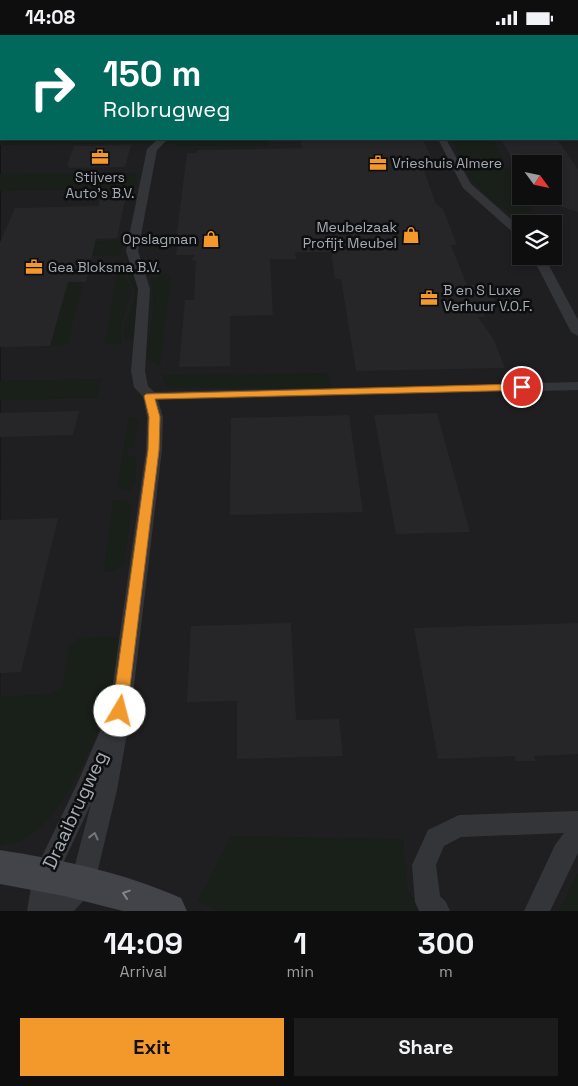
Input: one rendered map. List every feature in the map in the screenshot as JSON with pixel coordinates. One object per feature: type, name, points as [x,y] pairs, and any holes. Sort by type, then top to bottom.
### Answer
[{"type":"main road","points":[[0,867],[83,882],[124,893],[168,911]]},
{"type":"street","name":"Draaibrugweg","points":[[57,911],[83,882],[106,790],[120,711],[154,450],[155,417],[150,396],[142,387],[138,371],[144,289],[132,251],[152,149],[162,140]]},
{"type":"street","points":[[443,140],[467,186],[512,226]]},
{"type":"street","points":[[543,265],[578,332]]},
{"type":"street","points":[[150,396],[578,386]]},
{"type":"street","name":"Draaibrugweg","points":[[40,911],[45,875],[88,787],[120,711]]},
{"type":"street","points":[[436,911],[428,902],[424,865],[436,838],[459,826],[578,823]]},
{"type":"street","points":[[537,911],[564,853],[578,833]]},
{"type":"shaded area","points":[[1,140],[578,140],[578,911],[0,911]]},
{"type":"shaded area","points":[[152,140],[157,143],[0,145],[0,141]]},
{"type":"shaded area","points":[[168,140],[268,140],[267,146],[175,146],[176,144],[168,143],[164,147],[162,145]]},
{"type":"shaded area","points":[[452,140],[493,140],[504,160],[476,161],[461,158]]},
{"type":"shaded area","points":[[473,167],[508,167],[512,174],[512,205],[529,205],[534,215],[515,215],[499,206],[470,178],[468,172]]},
{"type":"shaded area","points":[[137,173],[137,187],[0,191],[0,174]]},
{"type":"shaded area","points":[[125,240],[120,255],[92,256],[77,242]]},
{"type":"shaded area","points":[[123,260],[124,274],[132,291],[122,322],[122,344],[105,344],[119,261]]},
{"type":"shaded area","points":[[127,261],[139,285],[135,337],[126,342],[124,327],[133,303],[135,291],[125,271]]},
{"type":"shaded area","points":[[167,274],[171,275],[160,366],[146,359],[153,308],[150,279]]},
{"type":"shaded area","points":[[65,282],[83,282],[67,345],[46,347]]},
{"type":"shaded area","points":[[328,373],[332,388],[167,388],[162,375]]},
{"type":"shaded area","points":[[101,379],[97,398],[0,400],[0,381]]},
{"type":"shaded area","points":[[129,417],[138,421],[134,447],[128,448],[127,456],[136,458],[135,483],[130,490],[117,489]]},
{"type":"shaded area","points":[[113,500],[126,501],[132,504],[124,565],[104,572]]},
{"type":"shaded area","points":[[112,637],[120,640],[110,696],[104,717],[80,769],[60,804],[41,827],[22,839],[0,845],[0,697],[51,694],[62,688],[69,647],[78,638]]},
{"type":"shaded area","points":[[231,836],[403,839],[407,890],[423,911],[219,911],[198,901]]},
{"type":"shaded area","points":[[578,873],[578,911],[559,911]]},
{"type":"building","points":[[300,140],[423,140],[433,162],[421,162],[436,204],[443,209],[457,245],[451,245],[467,285],[488,285],[495,301],[479,301],[485,317],[478,317],[494,340],[505,368],[356,371],[341,279],[335,279],[331,252],[295,252],[296,259],[270,259],[273,315],[230,316],[230,366],[179,367],[185,300],[194,300],[196,260],[192,261],[194,255],[176,255],[178,240],[176,240],[187,153],[197,153],[197,150],[302,148]]},
{"type":"building","points":[[502,140],[558,140],[578,169],[578,212],[557,205],[562,205],[562,155],[523,155],[521,152],[521,155],[512,155],[512,158]]},
{"type":"building","points":[[131,145],[125,167],[68,168],[69,165],[67,165],[74,146]]},
{"type":"building","points":[[100,200],[125,200],[117,238],[96,239],[86,282],[68,282],[50,346],[0,347],[0,242],[15,208],[98,206]]},
{"type":"building","points":[[79,411],[73,435],[0,437],[0,413]]},
{"type":"building","points":[[437,413],[470,532],[396,534],[374,415]]},
{"type":"building","points":[[349,415],[363,512],[230,515],[231,418]]},
{"type":"building","points":[[58,518],[21,672],[0,673],[0,520]]},
{"type":"building","points":[[291,623],[296,720],[339,719],[343,756],[237,759],[237,701],[187,702],[191,626]]},
{"type":"building","points":[[578,623],[578,754],[534,756],[536,761],[516,761],[514,756],[438,759],[414,628]]},
{"type":"place","name":"Stijvers Auto's B.V.","points":[[100,157]]},
{"type":"place","name":"Vrieshuis Almere","points":[[378,163]]},
{"type":"place","name":"Meubelzaak Profijt Meubel","points":[[411,235]]},
{"type":"place","name":"Opslagman","points":[[211,239]]},
{"type":"place","name":"Gea Bloksma B.V.","points":[[34,267]]},
{"type":"place","name":"B en S Luxe Verhuur V.O.F.","points":[[429,298]]},
{"type":"route","points":[[120,711],[154,450],[155,417],[150,396],[522,387]]}]
